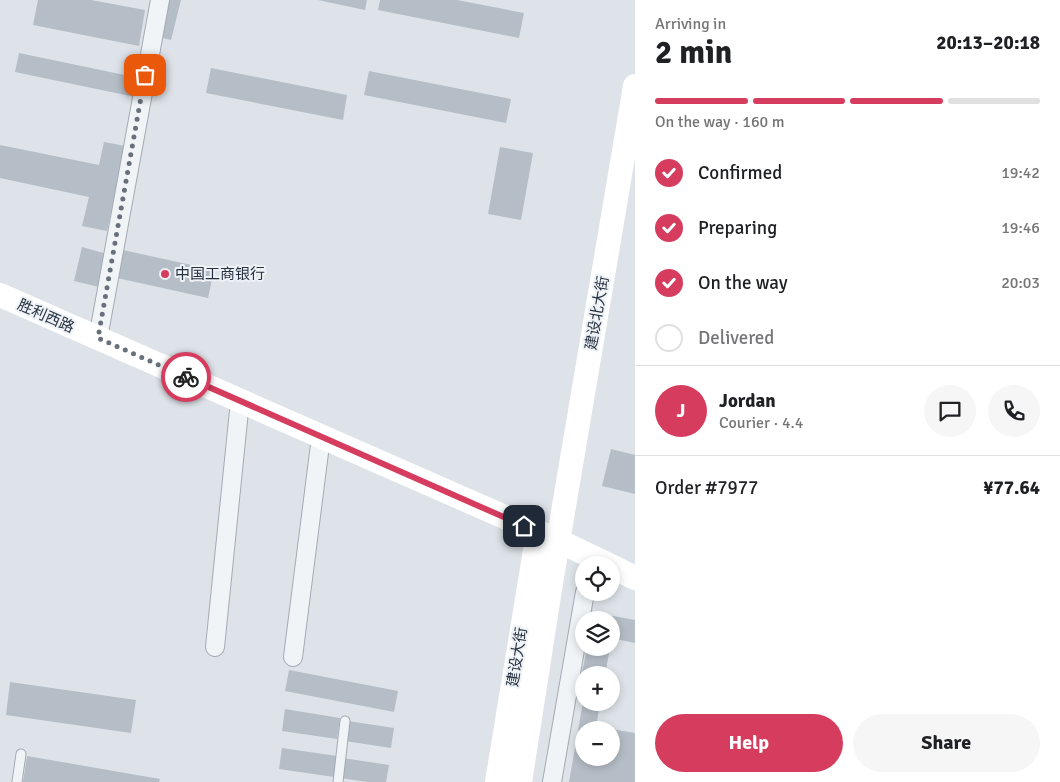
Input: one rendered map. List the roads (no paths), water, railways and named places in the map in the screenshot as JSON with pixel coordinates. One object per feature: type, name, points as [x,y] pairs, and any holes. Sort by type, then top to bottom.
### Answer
[{"type":"main road","name":"建设北大街","points":[[548,536],[635,86]]},
{"type":"main road","name":"胜利西路","points":[[0,296],[548,536],[587,556]]},
{"type":"main road","name":"建设大街","points":[[497,782],[548,536]]},
{"type":"main road","name":"建设大街","points":[[520,782],[548,536]]},
{"type":"main road","name":"胜利西路","points":[[620,571],[635,578]]},
{"type":"street","points":[[98,338],[160,0]]},
{"type":"street","points":[[215,647],[240,401]]},
{"type":"street","points":[[294,657],[321,437]]},
{"type":"street","points":[[552,782],[583,601]]},
{"type":"lane","points":[[338,782],[345,721]]},
{"type":"lane","points":[[17,782],[21,754]]},
{"type":"place","name":"中国工商银行","points":[[165,274]]}]
